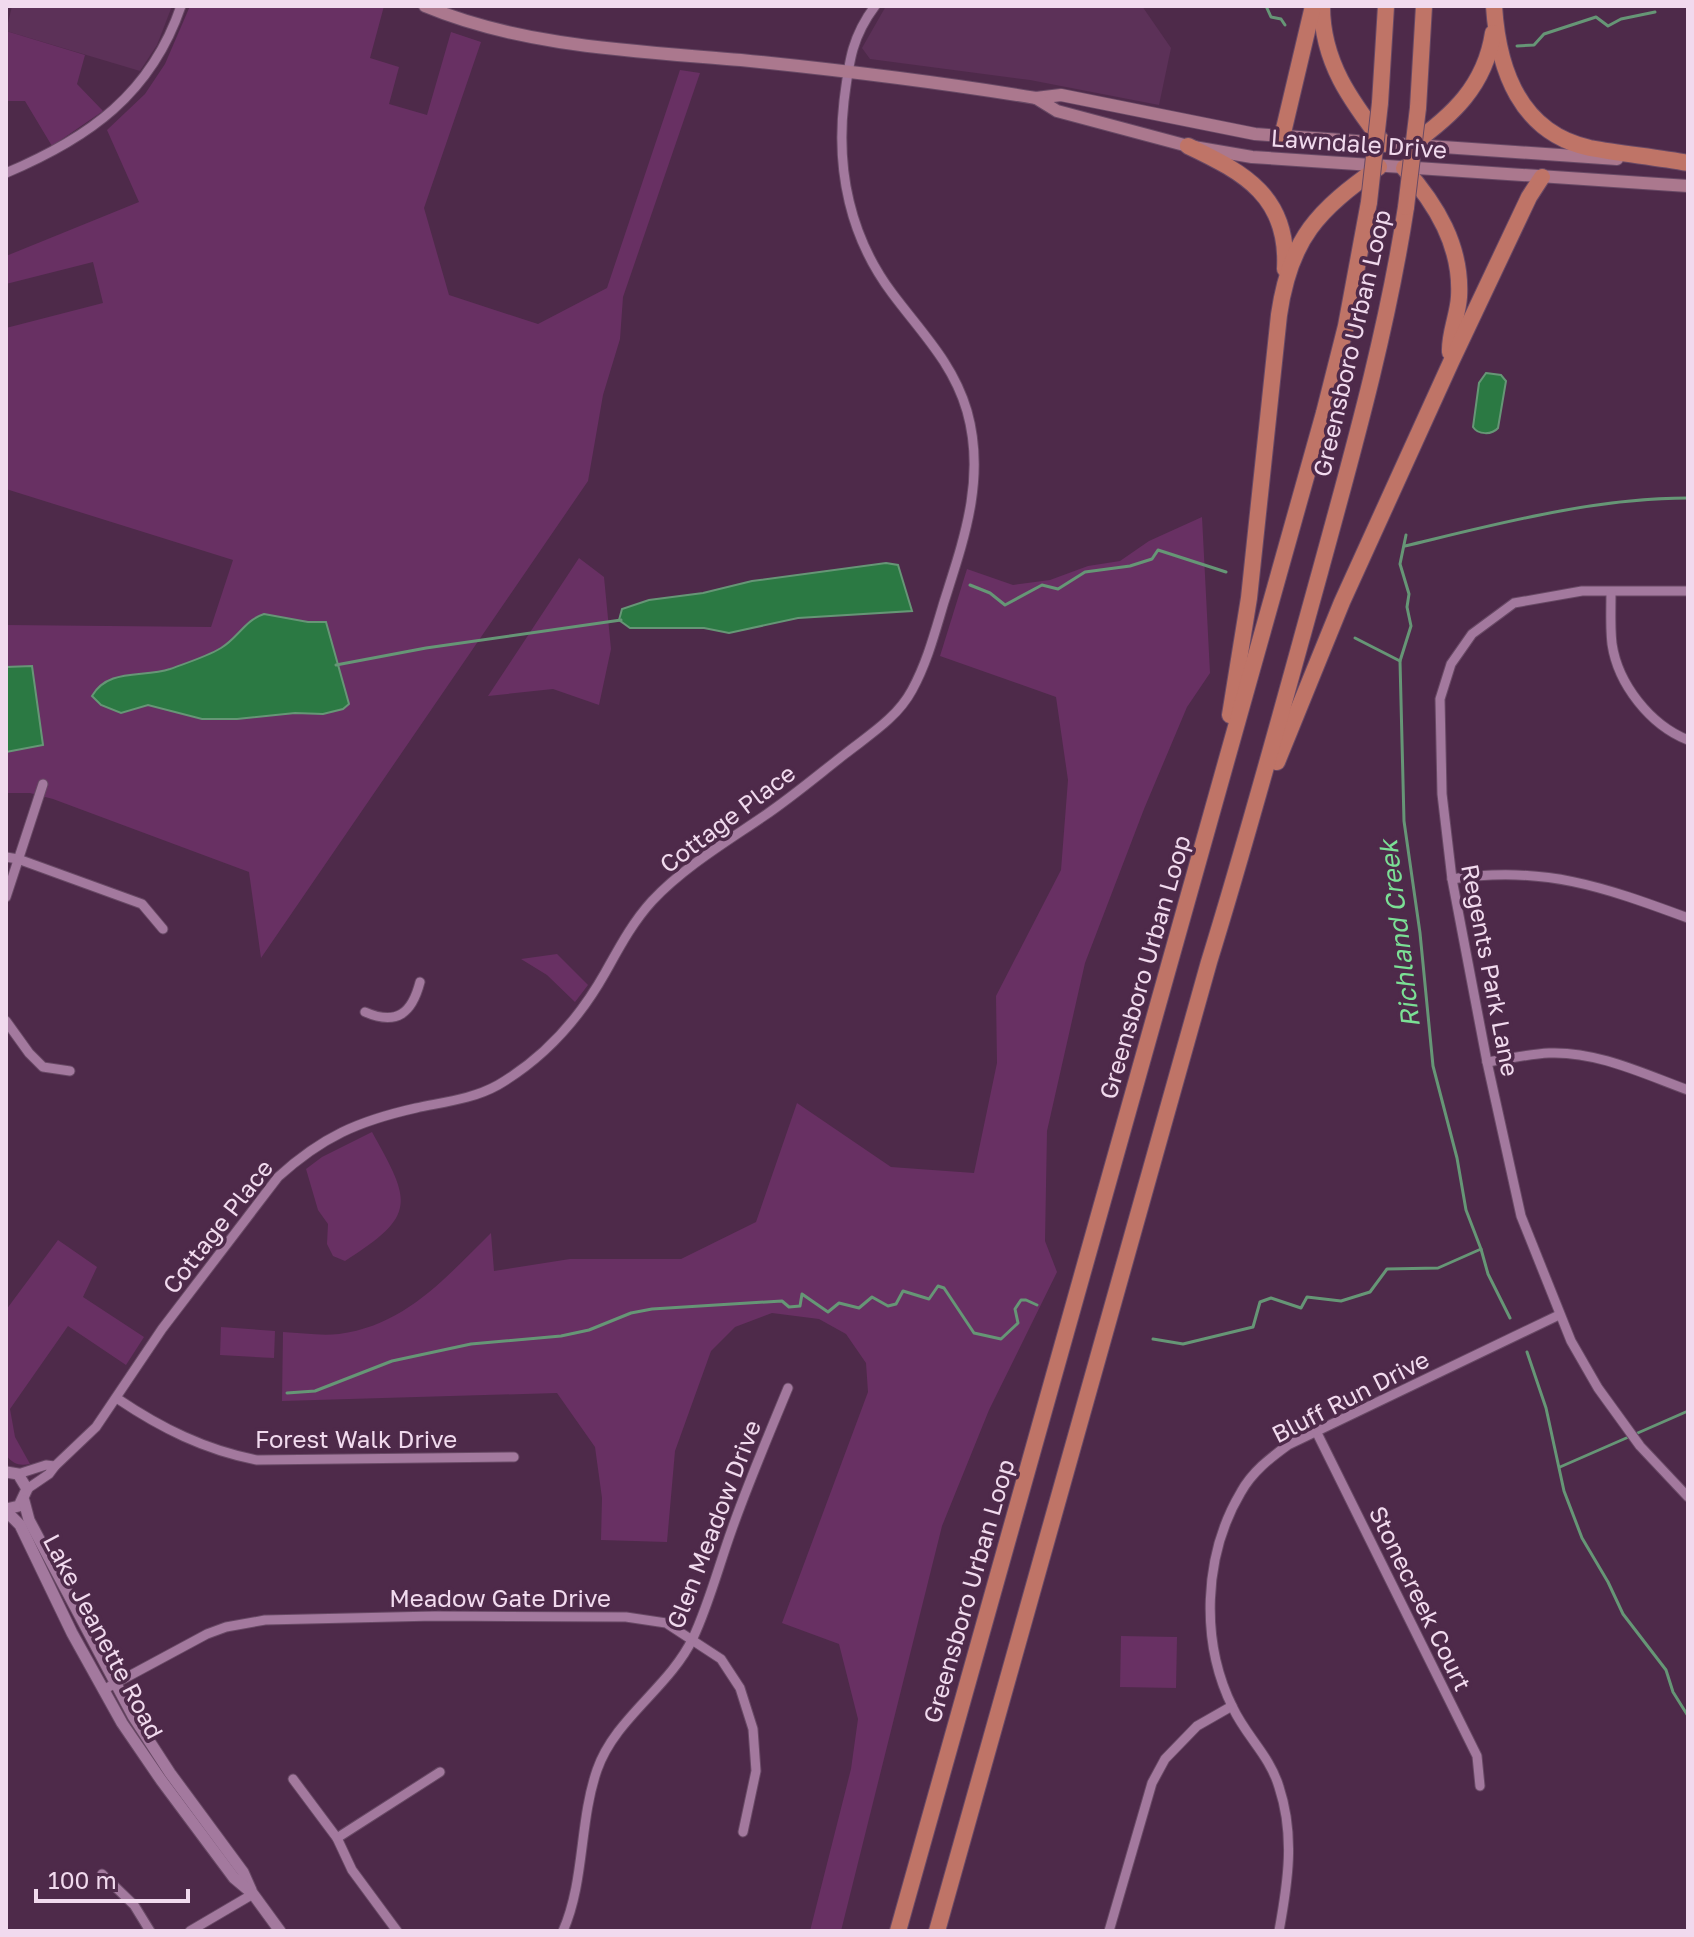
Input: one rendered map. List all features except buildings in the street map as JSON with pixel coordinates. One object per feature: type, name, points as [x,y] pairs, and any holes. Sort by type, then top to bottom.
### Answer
[{"type":"highway","points":[[1282,137],[1313,6]]},
{"type":"highway","points":[[1322,6],[1326,47],[1340,82],[1391,159],[1429,197],[1443,222],[1457,265],[1459,297],[1449,345],[1451,362]]},
{"type":"highway","name":"Greensboro Urban Loop","points":[[898,1931],[1335,370],[1369,202],[1380,103],[1386,6]]},
{"type":"highway","name":"Greensboro Urban Loop","points":[[937,1931],[1244,848],[1368,394],[1392,288],[1406,207],[1418,108],[1424,6]]},
{"type":"highway","points":[[1411,145],[1447,119],[1474,87],[1488,53],[1494,11]]},
{"type":"highway","points":[[1494,11],[1507,79],[1519,100],[1542,125],[1563,138],[1589,147],[1688,164]]},
{"type":"highway","points":[[1188,146],[1238,171],[1256,186],[1270,204],[1283,238],[1284,287],[1249,598],[1216,799]]},
{"type":"highway","points":[[1284,287],[1298,246],[1314,222],[1343,193],[1391,159]]},
{"type":"highway","points":[[1244,848],[1338,612],[1451,362],[1529,197],[1542,177]]},
{"type":"main road","name":"Lawndale Drive","points":[[425,6],[479,25],[533,37],[848,72],[1036,98],[1061,95],[1224,130],[1282,137],[1391,159],[1542,177],[1688,186]]},
{"type":"main road","name":"Lawndale Drive","points":[[1036,98],[1057,111],[1188,146],[1252,157],[1391,159],[1411,145],[1688,164]]},
{"type":"street","points":[[6,173],[76,139],[138,87],[161,53],[181,6]]},
{"type":"street","name":"Cottage Place","points":[[25,1495],[96,1427],[118,1399],[162,1329],[248,1212],[301,1156],[345,1128],[465,1099],[495,1086],[530,1063],[580,1012],[619,944],[651,902],[684,872],[769,813],[894,716],[911,692],[928,656],[964,537],[974,492],[975,453],[966,409],[947,363],[880,275],[857,231],[849,206],[841,134],[848,72],[855,37],[875,6]]},
{"type":"street","name":"Regents Park Lane","points":[[1688,591],[1582,591],[1514,603],[1472,634],[1451,664],[1440,699],[1442,794],[1452,879],[1487,1062],[1521,1216],[1571,1341],[1622,1423],[1688,1497]]},
{"type":"street","points":[[1611,593],[1612,643],[1626,685],[1656,721],[1688,740]]},
{"type":"street","points":[[6,897],[43,784]]},
{"type":"street","points":[[6,857],[142,904],[163,929]]},
{"type":"street","points":[[1452,879],[1515,873],[1566,879],[1610,889],[1688,918]]},
{"type":"street","points":[[365,1012],[383,1020],[396,1016],[412,1005],[420,982]]},
{"type":"street","points":[[6,1021],[43,1067],[70,1071]]},
{"type":"street","points":[[1487,1062],[1551,1053],[1584,1056],[1613,1062],[1688,1090]]},
{"type":"street","name":"Bluff Run Drive","points":[[1279,1931],[1289,1865],[1285,1806],[1268,1761],[1232,1706],[1215,1660],[1210,1611],[1213,1566],[1225,1525],[1241,1490],[1263,1463],[1288,1445],[1559,1315]]},
{"type":"street","name":"Glen Meadow Drive","points":[[563,1931],[571,1909],[597,1769],[617,1734],[662,1684],[693,1639],[745,1490],[788,1388]]},
{"type":"street","name":"Forest Walk Drive","points":[[118,1399],[183,1437],[222,1453],[257,1460],[514,1457]]},
{"type":"street","name":"Stonecreek Court","points":[[1316,1431],[1477,1756],[1480,1786]]},
{"type":"street","points":[[9,1472],[55,1466]]},
{"type":"street","name":"Lake Jeanette Road","points":[[9,1472],[25,1495],[29,1520],[115,1683],[170,1773],[243,1872],[253,1894],[280,1931]]},
{"type":"street","points":[[6,1510],[13,1508],[25,1495]]},
{"type":"street","name":"Lake Jeanette Road","points":[[6,1510],[20,1525],[103,1690],[161,1780],[234,1878],[253,1894]]},
{"type":"street","name":"Meadow Gate Drive","points":[[103,1690],[207,1634],[235,1624],[265,1620],[435,1616],[626,1617],[666,1623],[721,1659],[740,1688],[753,1729],[756,1771],[743,1832]]},
{"type":"street","points":[[1109,1931],[1152,1783],[1165,1759],[1197,1726],[1232,1706]]},
{"type":"street","points":[[337,1838],[440,1772]]},
{"type":"street","points":[[293,1779],[337,1838],[352,1870],[397,1931]]},
{"type":"street","points":[[102,1874],[134,1905],[150,1931]]},
{"type":"street","points":[[190,1931],[253,1894]]},
{"type":"shaded area","points":[[12,6],[172,6],[157,45],[140,71],[6,31]]},
{"type":"shaded area","points":[[190,6],[384,6],[370,58],[399,67],[389,104],[427,115],[451,32],[481,42],[424,208],[449,295],[538,324],[607,288],[680,70],[700,73],[623,297],[620,339],[603,395],[588,481],[261,958],[249,872],[53,799],[30,793],[6,793],[6,752],[43,745],[31,666],[6,667],[6,625],[211,627],[233,560],[6,489],[6,328],[103,303],[93,262],[6,284],[6,256],[139,202],[107,130],[145,94],[165,64]],"holes":[[[264,614],[316,623],[337,665],[349,704],[323,714],[295,713],[237,719],[202,719],[148,705],[149,674],[208,655]]]},
{"type":"shaded area","points":[[886,6],[1142,6],[1171,48],[1159,105],[1030,80],[870,59],[862,48]]},
{"type":"shaded area","points":[[6,31],[85,55],[77,84],[103,111],[52,146],[25,101],[6,101]]},
{"type":"shaded area","points":[[1486,373],[1501,375],[1506,381],[1498,428],[1485,433],[1473,427],[1479,383]]},
{"type":"shaded area","points":[[1202,517],[1210,673],[1187,707],[1085,963],[1047,1131],[1045,1241],[1057,1272],[989,1410],[942,1526],[841,1931],[810,1931],[851,1769],[858,1719],[839,1644],[782,1623],[868,1392],[866,1363],[846,1334],[819,1319],[772,1313],[735,1327],[711,1351],[675,1451],[667,1542],[601,1540],[602,1498],[595,1447],[557,1393],[282,1401],[283,1332],[339,1334],[385,1321],[423,1297],[491,1233],[494,1271],[570,1259],[681,1259],[756,1222],[797,1103],[891,1167],[974,1173],[997,1063],[996,996],[1061,870],[1068,780],[1056,697],[940,656],[967,569],[1013,585],[1050,580],[1088,566],[1120,561],[1149,541]]},
{"type":"shaded area","points":[[579,558],[604,577],[611,649],[599,705],[553,689],[488,696]]},
{"type":"shaded area","points":[[886,563],[898,565],[912,611],[798,618],[729,633],[704,628],[630,628],[619,620],[622,609],[649,600],[703,593],[752,581]]},
{"type":"shaded area","points":[[264,614],[326,622],[349,704],[343,709],[323,714],[202,719],[148,705],[121,713],[101,705],[92,696],[107,681],[126,675],[159,672],[209,654],[227,644],[252,620]]},
{"type":"shaded area","points":[[32,666],[43,745],[6,752],[6,667]]},
{"type":"shaded area","points":[[557,954],[588,985],[575,1002],[547,975],[521,959]]},
{"type":"shaded area","points":[[372,1132],[394,1175],[400,1191],[400,1206],[386,1231],[345,1261],[333,1256],[327,1244],[328,1224],[318,1210],[306,1169],[322,1157]]},
{"type":"shaded area","points":[[58,1240],[97,1267],[83,1297],[144,1337],[126,1365],[68,1326],[10,1409],[15,1437],[30,1464],[19,1464],[6,1455],[6,1310]]},
{"type":"shaded area","points":[[221,1327],[275,1331],[274,1358],[220,1355]]},
{"type":"shaded area","points":[[1121,1636],[1177,1637],[1176,1688],[1120,1687]]},
{"type":"waterway","name":"Richland Creek","points":[[1266,6],[1271,17],[1281,19],[1285,25]]},
{"type":"waterway","points":[[1517,46],[1534,45],[1544,34],[1596,17],[1608,26],[1621,19],[1655,12]]},
{"type":"waterway","points":[[1405,546],[1581,507],[1688,498]]},
{"type":"waterway","name":"Richland Creek","points":[[1406,535],[1400,564],[1409,594],[1407,607],[1411,626],[1400,661],[1404,821],[1420,933],[1433,1066],[1457,1158],[1466,1210],[1488,1274],[1510,1318]]},
{"type":"waterway","points":[[970,585],[990,593],[1005,605],[1042,585],[1058,589],[1085,572],[1130,566],[1152,559],[1158,550],[1226,572]]},
{"type":"waterway","points":[[336,665],[426,648],[621,620]]},
{"type":"waterway","points":[[1355,638],[1400,661]]},
{"type":"waterway","points":[[1153,1339],[1183,1344],[1253,1327],[1260,1302],[1271,1298],[1301,1308],[1307,1297],[1341,1301],[1370,1292],[1387,1269],[1438,1268],[1481,1249]]},
{"type":"waterway","points":[[287,1393],[315,1391],[392,1361],[471,1344],[561,1336],[652,1309],[782,1301],[789,1307],[800,1306],[802,1294],[828,1312],[839,1303],[859,1308],[872,1297],[888,1306],[896,1304],[903,1291],[929,1299],[938,1286],[944,1288],[974,1333],[1001,1339],[1018,1323],[1015,1309],[1021,1300],[1037,1305]]},
{"type":"waterway","name":"Richland Creek","points":[[1527,1352],[1546,1408],[1564,1491],[1582,1538],[1623,1614],[1666,1670],[1673,1692],[1688,1716]]},
{"type":"waterway","points":[[1560,1467],[1688,1411]]}]
